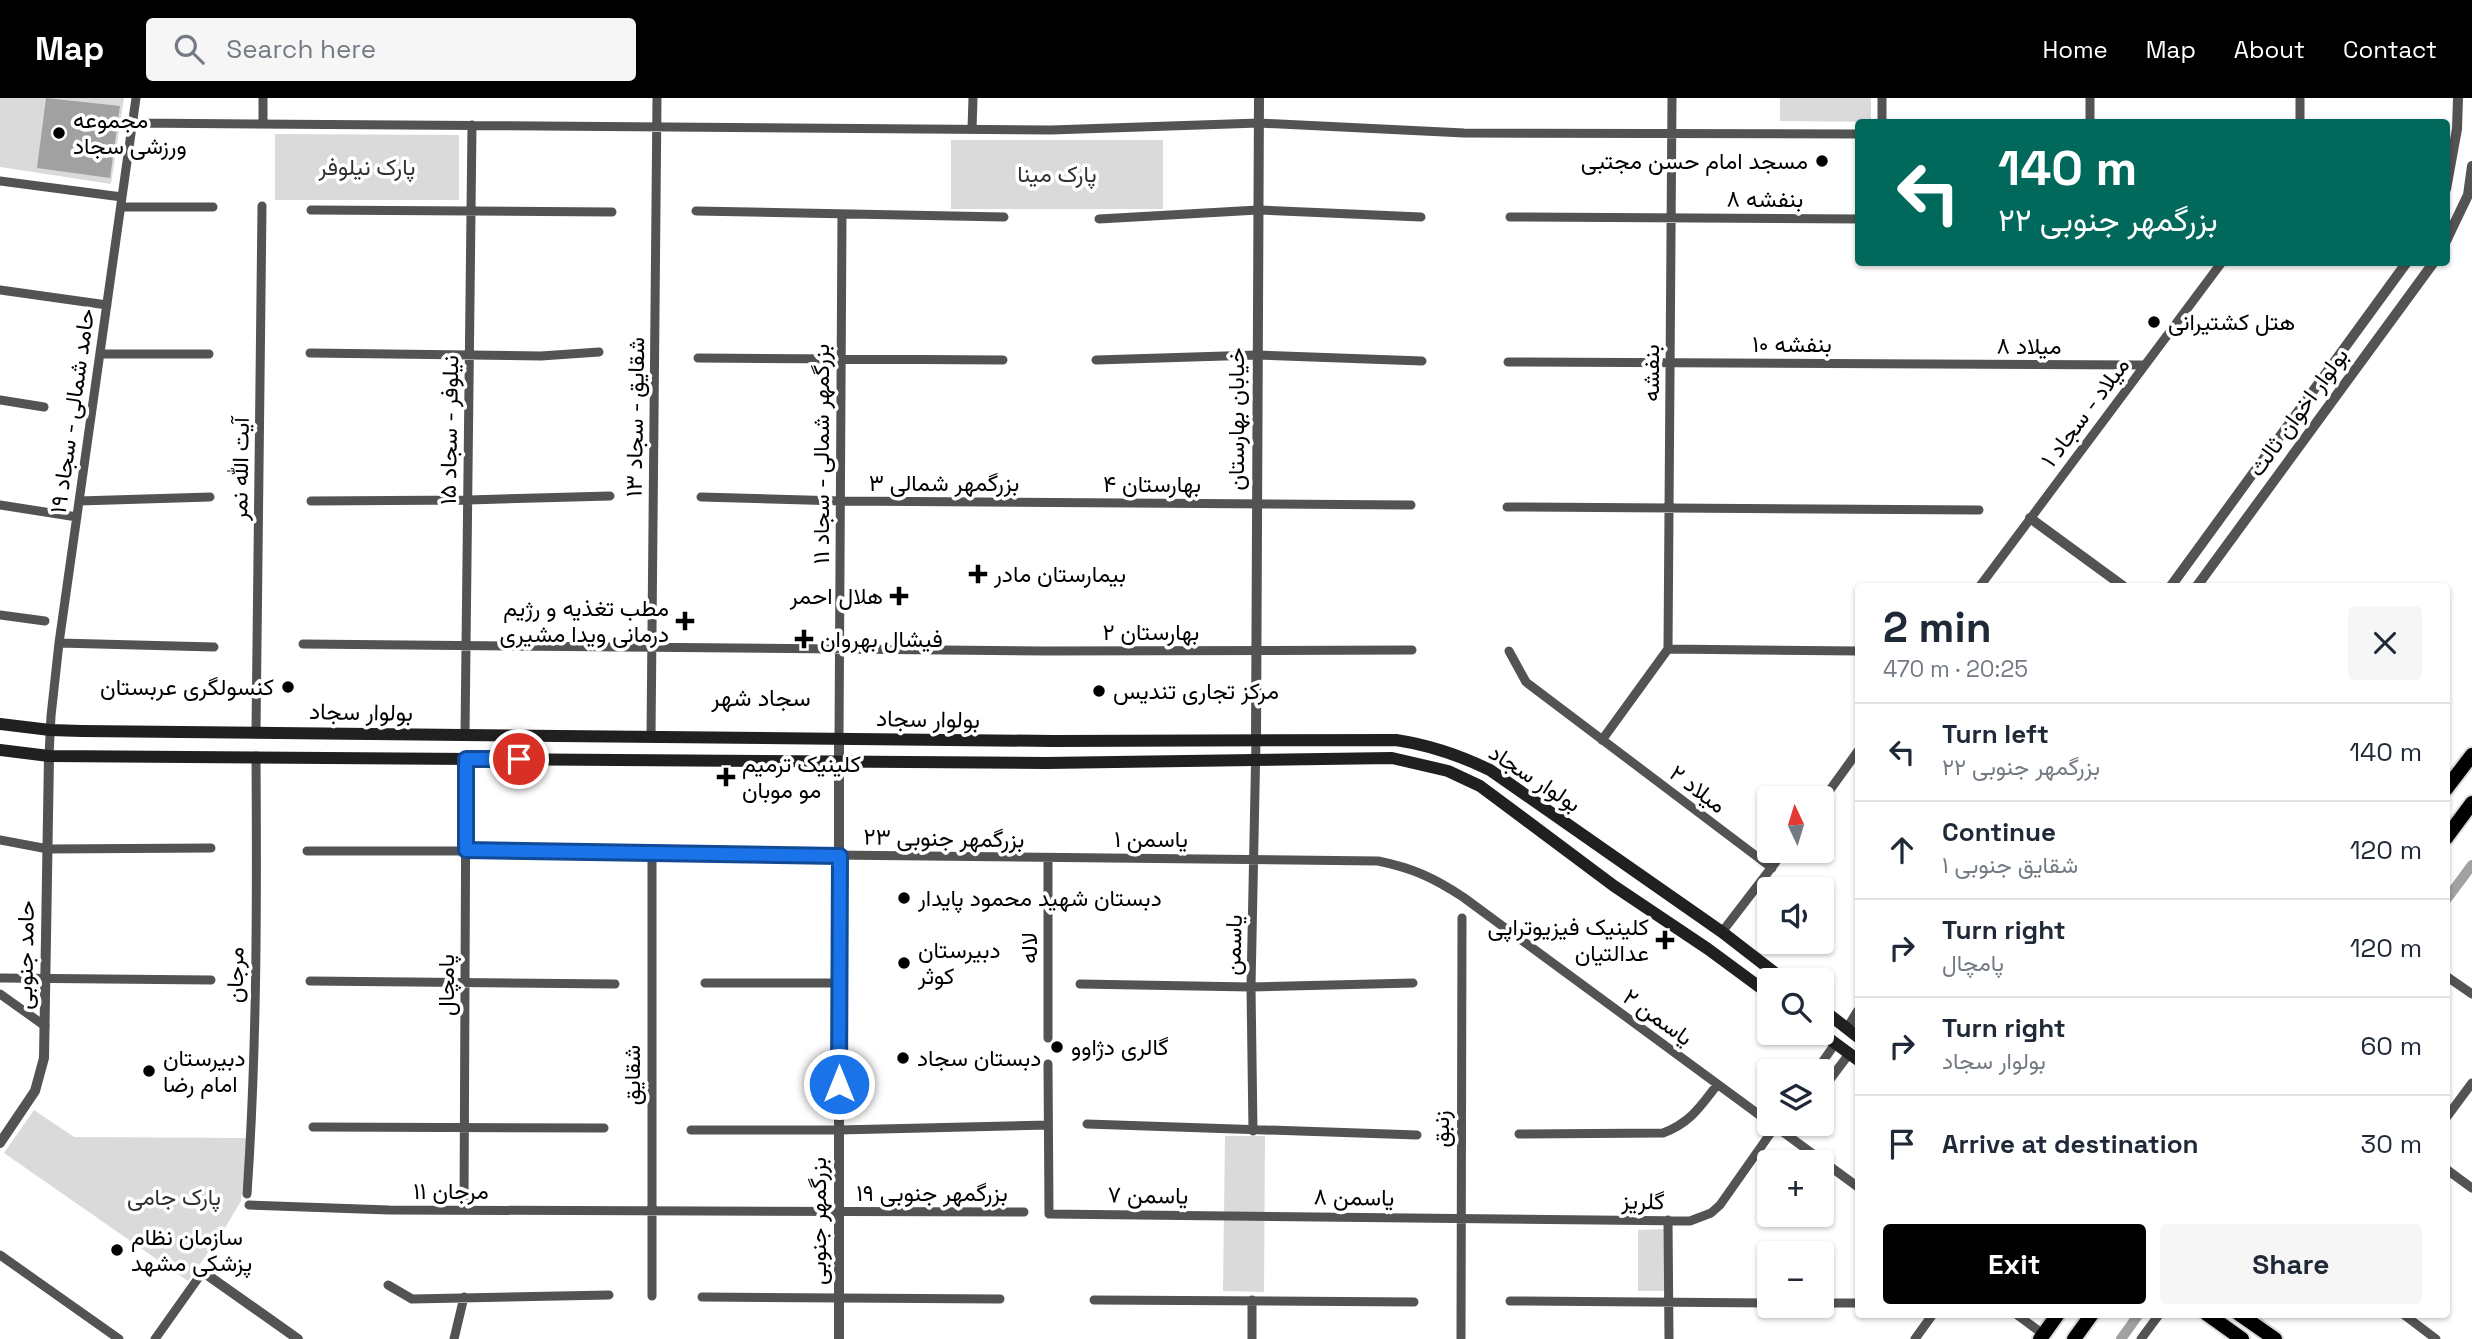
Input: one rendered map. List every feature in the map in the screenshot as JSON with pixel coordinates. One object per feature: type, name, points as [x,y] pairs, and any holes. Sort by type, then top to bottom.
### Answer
[{"type":"main road","name":"بولوار سجاد","points":[[0,724],[50,730],[1053,741],[1396,740],[1426,744],[1490,770],[1768,968]]},
{"type":"main road","name":"بولوار سجاد","points":[[0,750],[49,756],[839,762],[1045,763],[1392,758],[1448,771],[1480,786],[1614,886],[1757,985]]},
{"type":"main road","points":[[2450,784],[2472,755]]},
{"type":"main road","points":[[2450,833],[2472,803]]},
{"type":"main road","points":[[1834,1018],[1855,1037]]},
{"type":"main road","points":[[1847,1028],[1835,1044],[1854,1057]]},
{"type":"main road","points":[[2042,1337],[2055,1318]]},
{"type":"main road","points":[[2074,1339],[2089,1318]]},
{"type":"main road","points":[[2213,1318],[2242,1339]]},
{"type":"main road","points":[[2245,1318],[2275,1339]]},
{"type":"street","name":"حامد شمالی - سجاد ۱۹","points":[[49,756],[58,643],[136,98]]},
{"type":"street","points":[[263,98],[263,124]]},
{"type":"street","name":"شقایق - سجاد ۱۳","points":[[651,737],[657,98]]},
{"type":"street","points":[[972,129],[973,98]]},
{"type":"street","name":"خیابان بهارستان","points":[[1256,740],[1259,98]]},
{"type":"street","name":"بنفشه","points":[[1668,649],[1672,98]]},
{"type":"street","points":[[1882,98],[1882,119]]},
{"type":"street","points":[[2090,98],[2090,119]]},
{"type":"street","points":[[2300,119],[2301,98]]},
{"type":"street","points":[[2450,153],[2458,98]]},
{"type":"street","points":[[133,123],[1051,130],[1259,123],[1464,133],[1855,134]]},
{"type":"street","name":"نیلوفر - سجاد ۱۵","points":[[465,734],[472,125]]},
{"type":"street","points":[[2450,233],[2468,195],[2472,166]]},
{"type":"street","points":[[4,181],[122,197]]},
{"type":"street","name":"آیت الله نمر","points":[[256,732],[262,206]]},
{"type":"street","points":[[121,207],[213,207]]},
{"type":"street","points":[[311,210],[611,212]]},
{"type":"street","points":[[1099,219],[1258,210],[1421,217]]},
{"type":"street","points":[[696,211],[1004,217]]},
{"type":"street","name":"بزرگمهر شمالی - سجاد ۱۱","points":[[839,739],[842,215]]},
{"type":"street","name":"بنفشه ۸","points":[[1510,217],[1855,219]]},
{"type":"street","name":"میلاد - سجاد ۱","points":[[1982,583],[2219,266]]},
{"type":"street","points":[[2174,583],[2404,266]]},
{"type":"street","name":"بولوار اخوان ثالث","points":[[2199,583],[2431,266]]},
{"type":"street","points":[[0,290],[107,305]]},
{"type":"street","points":[[310,353],[541,356],[599,352]]},
{"type":"street","points":[[100,354],[209,354]]},
{"type":"street","points":[[1096,360],[1258,355],[1422,361]]},
{"type":"street","points":[[698,358],[1003,360]]},
{"type":"street","name":"بنفشه ۱۰","points":[[1508,362],[1914,364]]},
{"type":"street","name":"میلاد ۸","points":[[1914,364],[2144,365]]},
{"type":"street","points":[[0,400],[44,407]]},
{"type":"street","points":[[312,500],[610,496]]},
{"type":"street","points":[[79,500],[211,497]]},
{"type":"street","name":"بزرگمهر شمالی ۳","points":[[701,497],[1047,503]]},
{"type":"street","name":"بهارستان ۴","points":[[1047,503],[1411,505]]},
{"type":"street","points":[[0,505],[77,517]]},
{"type":"street","points":[[1507,507],[1979,510]]},
{"type":"street","points":[[2030,518],[2119,583]]},
{"type":"street","points":[[0,615],[46,621]]},
{"type":"street","points":[[58,643],[214,647]]},
{"type":"street","name":"بهارستان ۲","points":[[303,644],[1045,651],[1412,650]]},
{"type":"street","points":[[1602,740],[1668,649],[1855,651]]},
{"type":"street","name":"میلاد ۲","points":[[1509,651],[1526,682],[1772,868]]},
{"type":"street","name":"بزرگمهر جنوبی","points":[[839,739],[839,1339]]},
{"type":"street","name":"یاسمن","points":[[1252,1131],[1251,987],[1256,740]]},
{"type":"street","points":[[1833,786],[1855,755]]},
{"type":"street","name":"حامد جنوبی","points":[[0,1143],[4,1130],[35,1091],[44,1058],[49,756]]},
{"type":"street","name":"مرجان","points":[[247,1194],[251,1143],[256,756]]},
{"type":"street","name":"پامچال","points":[[464,1210],[466,759]]},
{"type":"street","points":[[0,840],[48,849],[211,848]]},
{"type":"street","name":"بزرگمهر جنوبی ۲۳","points":[[307,851],[466,850],[1048,858]]},
{"type":"street","name":"شقایق","points":[[652,853],[652,1296]]},
{"type":"street","name":"یاسمن ۱","points":[[1048,858],[1255,858]]},
{"type":"street","name":"لاله","points":[[1048,858],[1048,1038]]},
{"type":"street","name":"یاسمن ۲","points":[[1255,858],[1378,861],[1407,867],[1434,878],[1757,1113]]},
{"type":"street","points":[[1721,932],[1776,863]]},
{"type":"street","name":"زنبق","points":[[1461,1339],[1462,918]]},
{"type":"street","points":[[0,978],[211,980]]},
{"type":"street","points":[[2450,979],[2472,994]]},
{"type":"street","points":[[310,981],[615,984]]},
{"type":"street","points":[[705,983],[840,983]]},
{"type":"street","points":[[1080,984],[1251,987],[1413,983]]},
{"type":"street","points":[[0,994],[45,1026]]},
{"type":"street","points":[[1847,1028],[1855,1016]]},
{"type":"street","points":[[1824,1059],[1835,1044]]},
{"type":"street","points":[[1834,1078],[1854,1057]]},
{"type":"street","points":[[691,1130],[1048,1125],[1048,1064]]},
{"type":"street","points":[[2450,1113],[2472,1083]]},
{"type":"street","points":[[1519,1134],[1663,1133],[1681,1126],[1717,1085]]},
{"type":"street","points":[[1087,1124],[1416,1135]]},
{"type":"street","name":"یاسمن ۷","points":[[1048,1125],[1049,1214],[1247,1215]]},
{"type":"street","points":[[313,1126],[604,1128]]},
{"type":"street","name":"گلریز","points":[[1461,1218],[1690,1221],[1711,1213],[1730,1193],[1766,1136]]},
{"type":"street","name":"یاسمن ۲","points":[[1788,1136],[1855,1185]]},
{"type":"street","points":[[2450,1172],[2472,1188]]},
{"type":"street","name":"مرجان ۱۱","points":[[249,1205],[464,1210],[839,1212]]},
{"type":"street","name":"بزرگمهر جنوبی ۱۹","points":[[839,1212],[1024,1212]]},
{"type":"street","name":"یاسمن ۸","points":[[1247,1215],[1461,1218]]},
{"type":"street","points":[[1668,1220],[1669,1339]]},
{"type":"street","points":[[0,1255],[119,1339]]},
{"type":"street","points":[[155,1339],[201,1274],[298,1339]]},
{"type":"street","points":[[388,1285],[412,1299],[609,1295]]},
{"type":"street","points":[[454,1339],[464,1297]]},
{"type":"street","points":[[702,1297],[1000,1299]]},
{"type":"street","points":[[1094,1300],[1414,1301]]},
{"type":"street","points":[[1252,1300],[1252,1339]]},
{"type":"street","points":[[1510,1301],[1757,1303]]},
{"type":"street","points":[[1834,1303],[1855,1303]]},
{"type":"street","points":[[1915,1339],[1930,1318]]},
{"type":"street","points":[[2021,1318],[2042,1337]]},
{"type":"street","points":[[2141,1339],[2157,1318]]},
{"type":"street","points":[[2408,1318],[2436,1339]]},
{"type":"green space","name":"مجموعه ورزشی سجاد","points":[[0,98],[124,98],[111,184],[0,167]]},
{"type":"green space","points":[[1780,98],[1871,98],[1871,119],[1855,119],[1855,122],[1780,121]]},
{"type":"green space","name":"پارک نیلوفر","points":[[275,134],[459,135],[459,200],[275,200]]},
{"type":"green space","name":"پارک مینا","points":[[951,140],[1163,140],[1163,209],[951,209]]},
{"type":"green space","name":"پارک جامی","points":[[34,1110],[74,1137],[248,1138],[241,1201],[188,1281],[4,1153]]},
{"type":"green space","points":[[1225,1136],[1265,1136],[1264,1292],[1223,1291]]},
{"type":"green space","points":[[1667,1229],[1668,1291],[1638,1291],[1638,1230]]},
{"type":"shaded area","points":[[46,98],[120,106],[110,178],[37,168]]},
{"type":"waterway","points":[[2450,895],[2472,865]]},
{"type":"waterway","points":[[2121,1339],[2136,1318]]},
{"type":"place","name":"مجموعه ورزشی سجاد","points":[[59,133]]},
{"type":"place","name":"مسجد امام حسن مجتبی","points":[[1822,161]]},
{"type":"place","name":"هتل کشتیرانی","points":[[2154,322]]},
{"type":"place","name":"بیمارستان مادر","points":[[978,574]]},
{"type":"place","name":"هلال احمر","points":[[899,596]]},
{"type":"place","name":"مطب تغذیه و رژیم درمانی ویدا مشیری","points":[[685,621]]},
{"type":"place","name":"فیشال بهروان","points":[[804,639]]},
{"type":"place","name":"کنسولگری عربستان","points":[[288,687]]},
{"type":"place","name":"مرکز تجاری تندیس","points":[[1099,691]]},
{"type":"place","name":"کلینیک ترمیم مو موبان","points":[[726,777]]},
{"type":"place","name":"دبستان شهید محمود پایدار","points":[[904,898]]},
{"type":"place","name":"کلینیک فیزیوتراپی عدالتیان","points":[[1665,940]]},
{"type":"place","name":"دبیرستان کوثر","points":[[904,963]]},
{"type":"place","name":"گالری دژاوو","points":[[1057,1047]]},
{"type":"place","name":"دبستان سجاد","points":[[903,1058]]},
{"type":"place","name":"دبیرستان امام رضا","points":[[149,1071]]},
{"type":"place","name":"سازمان نظام پزشکی مشهد","points":[[117,1250]]},
{"type":"district","name":"سجاد شهر","points":[[761,697]]},
{"type":"route","points":[[519,759],[466,759],[466,850],[840,856],[839,1084]]}]
